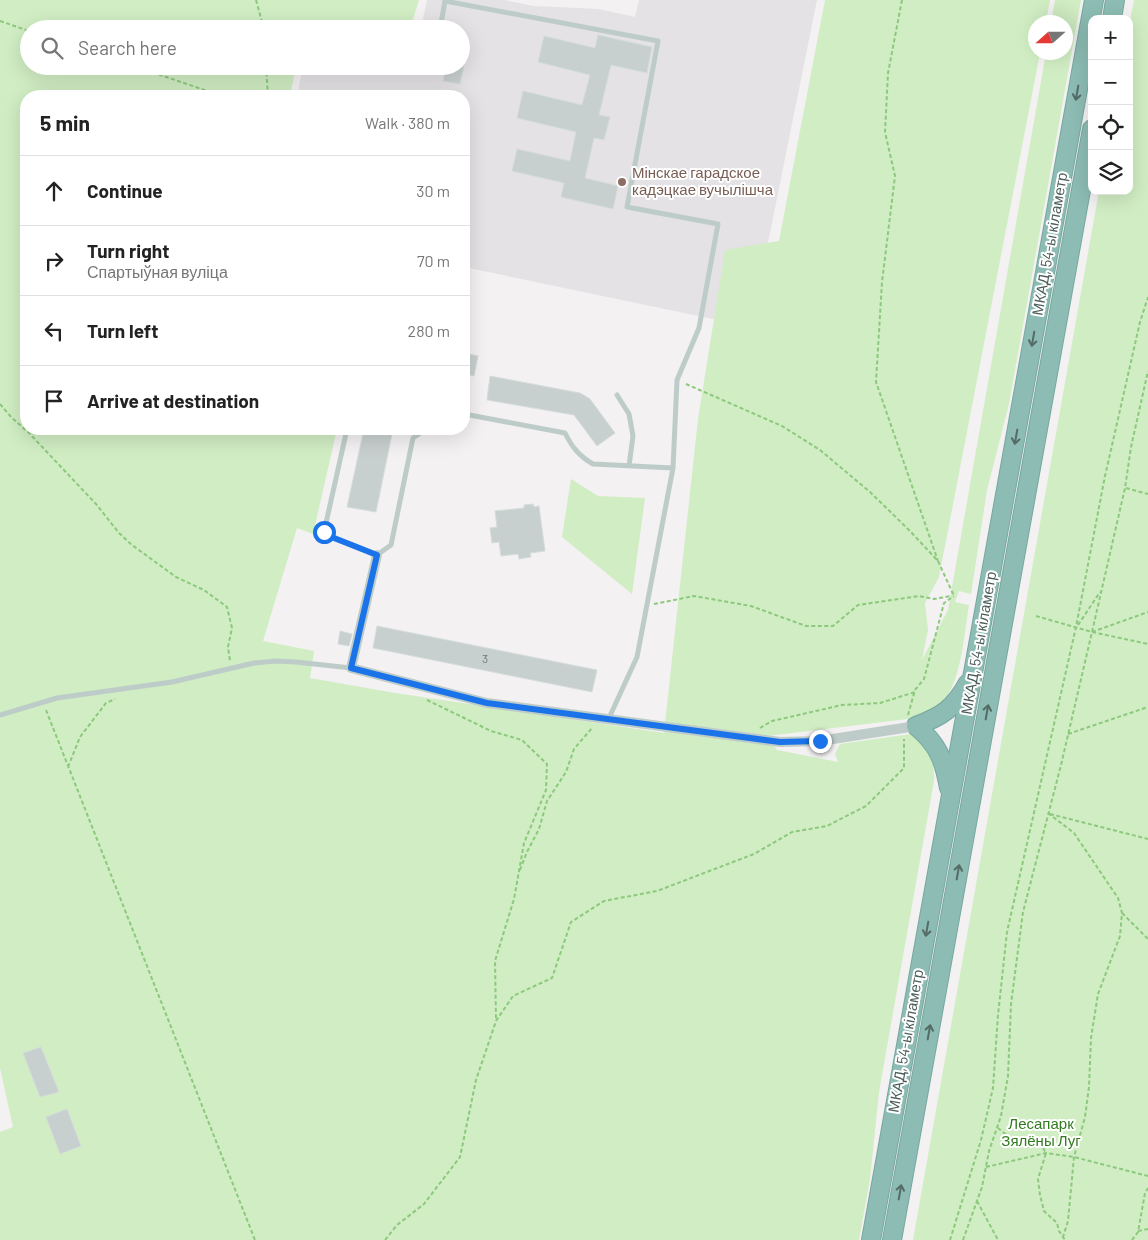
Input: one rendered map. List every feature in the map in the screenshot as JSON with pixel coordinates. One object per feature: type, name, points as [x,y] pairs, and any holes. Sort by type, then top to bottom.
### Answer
[{"type":"highway","name":"МКАД, 54-ы кіламетр","points":[[871,1240],[1094,0]]},
{"type":"highway","points":[[1113,15],[1115,0]]},
{"type":"highway","name":"МКАД, 54-ы кіламетр","points":[[892,1240],[1088,150]]},
{"type":"highway","points":[[910,727],[935,719],[949,710],[959,699],[973,674]]},
{"type":"highway","points":[[910,727],[928,736],[937,748],[946,771],[951,794]]},
{"type":"street","points":[[377,555],[351,668],[487,703],[780,742],[820,741],[910,727]]},
{"type":"lane","points":[[442,20],[445,1],[658,41],[627,207],[718,224],[699,328],[677,380],[673,468],[637,657],[609,718]]},
{"type":"lane","points":[[616,395],[629,414],[633,436],[629,466]]},
{"type":"lane","points":[[470,415],[565,433],[574,450],[593,464],[673,468]]},
{"type":"lane","points":[[346,435],[324,532],[329,536],[377,555],[391,545],[413,438],[417,435]]},
{"type":"lane","points":[[0,715],[43,702],[172,682],[230,668],[276,661],[351,668]]},
{"type":"path","points":[[256,0],[262,20]]},
{"type":"path","points":[[902,0],[888,73],[885,132],[895,176],[882,282],[876,382],[938,560],[954,596]]},
{"type":"path","points":[[0,21],[20,28]]},
{"type":"path","points":[[160,75],[204,90]]},
{"type":"path","points":[[267,75],[268,90]]},
{"type":"path","points":[[950,1240],[981,1140],[993,1088],[998,1014],[1007,932],[1076,628],[1105,476],[1140,322],[1148,297]]},
{"type":"path","points":[[963,1240],[982,1187],[1001,1116],[1008,1076],[1011,1004],[1023,912],[1092,632],[1125,488],[1131,447],[1148,371]]},
{"type":"path","points":[[677,380],[782,426],[820,450],[870,492],[938,560]]},
{"type":"path","points":[[0,404],[20,425]]},
{"type":"path","points":[[31,435],[132,545],[169,572],[204,590],[227,607],[232,628],[228,647],[230,668]]},
{"type":"path","points":[[1125,488],[1148,494]]},
{"type":"path","points":[[1076,628],[1101,590]]},
{"type":"path","points":[[648,605],[694,596],[751,606],[806,626],[834,626],[858,606],[919,596],[934,599],[954,596]]},
{"type":"path","points":[[385,1240],[397,1225],[424,1204],[460,1157],[476,1080],[496,1020],[512,996],[552,978],[571,922],[604,901],[656,891],[754,854],[792,832],[827,826],[866,806],[904,768],[915,692],[924,678],[944,603],[954,596]]},
{"type":"path","points":[[1092,632],[1148,612]]},
{"type":"path","points":[[1036,616],[1076,628],[1148,644]]},
{"type":"path","points":[[745,737],[772,721],[842,705],[880,703],[915,692]]},
{"type":"path","points":[[68,767],[80,737],[106,703],[123,696]]},
{"type":"path","points":[[421,696],[491,731],[522,740],[547,764],[546,790],[524,843],[514,899],[495,961],[496,1020]]},
{"type":"path","points":[[43,702],[255,1240]]},
{"type":"path","points":[[1068,734],[1148,707]]},
{"type":"path","points":[[518,874],[539,829],[547,801],[566,772],[574,749],[591,730],[598,717]]},
{"type":"path","points":[[1048,813],[1148,839]]},
{"type":"path","points":[[1048,813],[1074,833],[1118,898],[1122,913],[1120,936],[1098,994],[1091,1038],[1089,1087],[1085,1117],[1074,1157],[1068,1221],[1064,1239]]},
{"type":"path","points":[[1122,913],[1148,939]]},
{"type":"path","points":[[997,1127],[1023,1145],[1030,1147],[1042,1146],[1046,1153],[1038,1179],[1040,1195],[1044,1211],[1057,1224],[1059,1232],[1064,1239]]},
{"type":"path","points":[[986,1167],[1046,1153],[1074,1157],[1148,1176]]},
{"type":"path","points":[[1132,1240],[1138,1232],[1145,1193],[1148,1188]]},
{"type":"path","points":[[977,1201],[998,1240]]},
{"type":"path","points":[[1138,1232],[1148,1229]]},
{"type":"shaded area","name":"Мінскае гарадское кадэцкае вучылішча","points":[[427,0],[505,0],[533,6],[599,9],[635,17],[639,0],[817,0],[751,327],[470,268],[470,90],[298,90],[301,75],[470,75],[470,20],[423,20]]},
{"type":"green space","points":[[0,0],[419,0],[413,20],[20,20],[20,75],[294,75],[291,90],[20,90],[20,435],[336,435],[313,534],[297,528],[263,641],[314,651],[310,678],[395,693],[664,733],[698,419],[725,250],[779,241],[825,0],[1050,0],[1047,15],[1028,15],[1028,60],[1039,60],[939,577],[925,603],[928,630],[922,660],[948,610],[1045,60],[1070,60],[1009,404],[987,490],[971,594],[959,591],[955,602],[969,605],[963,649],[955,679],[949,693],[941,704],[931,713],[922,717],[767,736],[777,750],[838,762],[835,754],[840,744],[911,734],[922,744],[932,760],[934,781],[879,1092],[870,1179],[859,1240],[0,1240],[0,1132],[13,1127],[0,1068]]},
{"type":"green space","points":[[1055,0],[1081,0],[1073,45],[1073,15],[1052,15]]},
{"type":"green space","name":"Лесапарк Зялёны Луг","points":[[1134,0],[1148,0],[1148,1240],[913,1240],[1098,195],[1133,195],[1133,15],[1131,15]]},
{"type":"green space","points":[[571,479],[598,496],[645,498],[632,594],[562,537]]},
{"type":"building","name":"Мінскае гарадское кадэцкае вучылішча","points":[[598,35],[652,47],[647,73],[611,65],[599,115],[610,117],[604,140],[594,138],[585,178],[618,186],[613,209],[561,197],[564,183],[512,171],[517,149],[570,161],[576,132],[517,118],[523,91],[582,105],[590,75],[538,62],[544,36],[595,48]]},
{"type":"building","points":[[444,75],[462,75],[460,84],[443,81]]},
{"type":"building","points":[[470,354],[478,356],[474,376],[470,375]]},
{"type":"building","points":[[490,376],[580,393],[590,399],[615,433],[597,446],[574,415],[487,400]]},
{"type":"building","points":[[363,435],[392,435],[376,512],[347,507]]},
{"type":"building","points":[[533,504],[534,507],[539,506],[545,551],[530,553],[531,557],[519,559],[518,554],[501,556],[499,542],[492,543],[490,528],[497,527],[495,511],[524,508],[524,505]]},
{"type":"building","points":[[377,626],[597,670],[592,692],[373,648]]},
{"type":"building","points":[[340,631],[352,634],[349,646],[338,644]]},
{"type":"building","points":[[41,1047],[59,1092],[40,1097],[23,1053]]},
{"type":"building","points":[[67,1109],[81,1146],[60,1154],[46,1117]]},
{"type":"place","name":"Мінскае гарадское кадэцкае вучылішча","points":[[622,182]]},
{"type":"route","points":[[324,532],[329,536],[377,555],[351,668],[487,703],[780,742],[820,741]]}]
